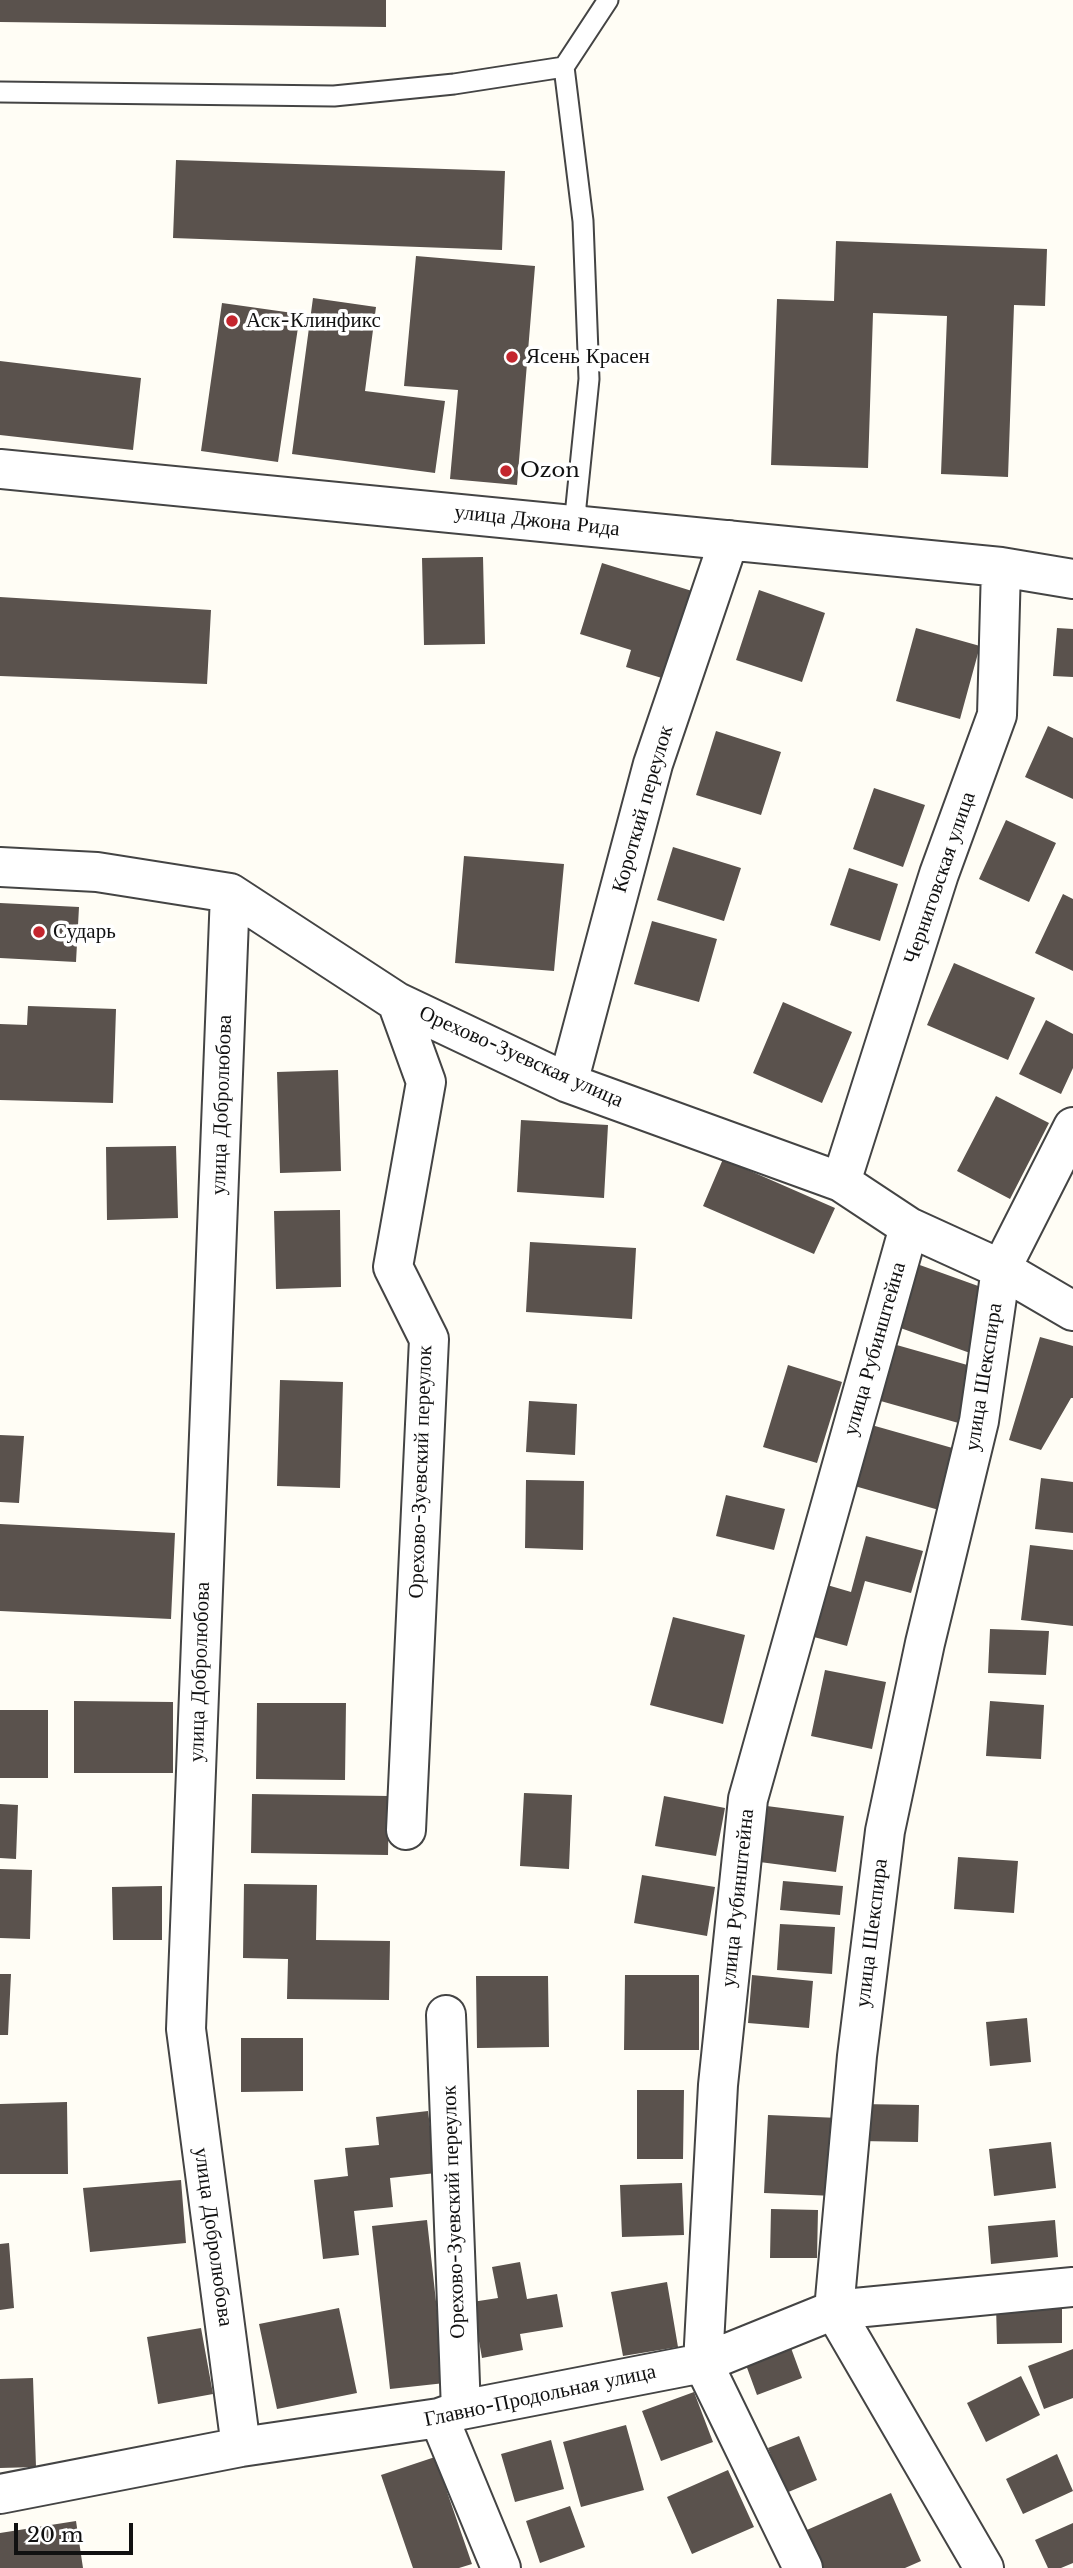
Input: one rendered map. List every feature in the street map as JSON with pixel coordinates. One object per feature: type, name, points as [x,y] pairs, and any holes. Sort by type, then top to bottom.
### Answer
[{"type":"street","name":"улица Джона Рида","points":[[0,469],[1001,567],[1073,579]]},
{"type":"street","name":"Короткий переулок","points":[[568,1083],[653,764],[729,540]]},
{"type":"street","name":"Черниговская улица","points":[[841,1182],[939,874],[997,715],[1001,567]]},
{"type":"street","name":"Орехово-Зуевская улица","points":[[0,867],[97,872],[230,893],[397,1002],[568,1083],[841,1182],[909,1227],[1001,1269],[1073,1311]]},
{"type":"street","name":"улица Добролюбова","points":[[230,893],[186,2029],[241,2447]]},
{"type":"street","name":"Орехово-Зуевский переулок","points":[[397,1002],[426,1082],[393,1267],[429,1339],[406,1830]]},
{"type":"street","name":"улица Шекспира","points":[[834,2309],[857,2056],[885,1831],[925,1643],[979,1421],[1001,1269],[1073,1127]]},
{"type":"street","name":"улица Рубинштейна","points":[[803,2568],[703,2363],[718,2085],[748,1799],[909,1227]]},
{"type":"street","name":"Орехово-Зуевский переулок","points":[[446,2015],[450,2414]]},
{"type":"street","name":"Главно-Продольная улица","points":[[0,2494],[241,2447],[450,2414],[703,2363],[834,2309],[1073,2287]]},
{"type":"street","points":[[834,2309],[984,2568]]},
{"type":"street","points":[[450,2414],[501,2568]]},
{"type":"lane","points":[[578,524],[576,506],[589,379],[583,222],[564,67],[608,0]]},
{"type":"lane","points":[[0,92],[334,96],[454,84],[564,67]]},
{"type":"building","points":[[0,0],[386,0],[386,27],[0,22]]},
{"type":"building","points":[[176,160],[505,171],[502,250],[173,238]]},
{"type":"building","points":[[836,241],[1047,249],[1045,306],[1014,305],[1008,477],[941,474],[947,316],[873,313],[868,468],[771,465],[777,299],[834,301]]},
{"type":"building","points":[[416,256],[535,266],[517,485],[450,479],[458,390],[404,386]]},
{"type":"building","points":[[313,298],[376,307],[365,391],[445,401],[435,473],[292,454]]},
{"type":"building","points":[[222,303],[300,314],[278,462],[201,451]]},
{"type":"building","points":[[0,361],[141,378],[133,450],[0,435]]},
{"type":"building","points":[[483,557],[485,644],[424,645],[422,558]]},
{"type":"building","points":[[602,563],[692,591],[665,679],[626,667],[631,650],[580,634]]},
{"type":"building","points":[[759,590],[825,613],[802,682],[736,660]]},
{"type":"building","points":[[0,597],[211,610],[207,684],[0,676]]},
{"type":"building","points":[[916,628],[980,646],[960,719],[896,701]]},
{"type":"building","points":[[1057,628],[1073,629],[1073,677],[1053,676]]},
{"type":"building","points":[[1048,726],[1073,738],[1073,799],[1025,777]]},
{"type":"building","points":[[716,731],[781,752],[761,815],[696,795]]},
{"type":"building","points":[[874,788],[925,805],[903,867],[853,849]]},
{"type":"building","points":[[1006,820],[1056,843],[1029,902],[979,879]]},
{"type":"building","points":[[673,847],[741,868],[724,921],[657,900]]},
{"type":"building","points":[[464,856],[564,864],[554,971],[455,963]]},
{"type":"building","points":[[849,868],[898,884],[880,941],[830,925]]},
{"type":"building","points":[[1063,894],[1073,899],[1073,971],[1035,953]]},
{"type":"building","name":"Сударь","points":[[0,903],[79,907],[76,962],[0,958]]},
{"type":"building","points":[[652,921],[717,939],[699,1002],[634,984]]},
{"type":"building","points":[[954,963],[1035,998],[1008,1060],[927,1025]]},
{"type":"building","points":[[783,1002],[852,1032],[822,1103],[753,1073]]},
{"type":"building","points":[[28,1006],[116,1009],[113,1103],[0,1100],[0,1024],[27,1025]]},
{"type":"building","points":[[1046,1020],[1073,1034],[1073,1068],[1061,1094],[1019,1074]]},
{"type":"building","points":[[338,1070],[341,1171],[280,1173],[277,1072]]},
{"type":"building","points":[[996,1096],[1049,1123],[1010,1199],[957,1171]]},
{"type":"building","points":[[521,1120],[608,1125],[604,1198],[517,1192]]},
{"type":"building","points":[[176,1146],[178,1218],[107,1220],[106,1147]]},
{"type":"building","points":[[723,1159],[835,1208],[814,1254],[703,1206]]},
{"type":"building","points":[[340,1210],[341,1287],[276,1289],[274,1211]]},
{"type":"building","points":[[530,1242],[636,1248],[632,1319],[526,1312]]},
{"type":"building","points":[[917,1264],[992,1291],[970,1353],[895,1326]]},
{"type":"building","points":[[1040,1337],[1073,1346],[1073,1398],[1041,1450],[1009,1440]]},
{"type":"building","points":[[886,1342],[978,1368],[962,1424],[870,1398]]},
{"type":"building","points":[[788,1365],[842,1382],[817,1463],[763,1447]]},
{"type":"building","points":[[280,1380],[343,1382],[340,1488],[277,1486]]},
{"type":"building","points":[[529,1401],[577,1404],[575,1455],[526,1452]]},
{"type":"building","points":[[861,1422],[956,1449],[939,1510],[844,1483]]},
{"type":"building","points":[[0,1435],[24,1436],[19,1503],[0,1502]]},
{"type":"building","points":[[1041,1478],[1073,1482],[1073,1533],[1035,1529]]},
{"type":"building","points":[[526,1480],[584,1481],[583,1550],[525,1548]]},
{"type":"building","points":[[726,1495],[785,1509],[774,1550],[716,1536]]},
{"type":"building","points":[[0,1524],[175,1533],[171,1619],[0,1611]]},
{"type":"building","points":[[866,1536],[923,1551],[911,1593],[865,1581],[847,1646],[803,1634],[817,1582],[851,1592]]},
{"type":"building","points":[[1030,1545],[1073,1550],[1073,1626],[1021,1620]]},
{"type":"building","points":[[673,1617],[745,1635],[723,1724],[650,1705]]},
{"type":"building","points":[[990,1629],[1049,1631],[1046,1675],[988,1673]]},
{"type":"building","points":[[825,1670],[886,1682],[872,1749],[811,1736]]},
{"type":"building","points":[[74,1701],[173,1702],[173,1773],[74,1773]]},
{"type":"building","points":[[990,1701],[1044,1705],[1041,1759],[986,1756]]},
{"type":"building","points":[[257,1703],[346,1703],[345,1780],[256,1779]]},
{"type":"building","points":[[0,1710],[48,1710],[48,1778],[0,1778]]},
{"type":"building","points":[[524,1793],[572,1795],[569,1869],[520,1866]]},
{"type":"building","points":[[252,1794],[389,1796],[388,1855],[251,1853]]},
{"type":"building","points":[[664,1796],[725,1808],[716,1856],[655,1846]]},
{"type":"building","points":[[0,1804],[18,1805],[16,1859],[0,1858]]},
{"type":"building","points":[[759,1805],[844,1816],[836,1872],[752,1861]]},
{"type":"building","points":[[958,1857],[1018,1861],[1014,1913],[954,1909]]},
{"type":"building","points":[[0,1869],[32,1870],[30,1939],[0,1938]]},
{"type":"building","points":[[642,1875],[715,1887],[707,1936],[634,1923]]},
{"type":"building","points":[[783,1881],[843,1886],[840,1915],[780,1910]]},
{"type":"building","points":[[244,1884],[317,1885],[316,1940],[390,1941],[389,2000],[287,1999],[288,1959],[243,1958]]},
{"type":"building","points":[[162,1886],[162,1940],[113,1940],[112,1887]]},
{"type":"building","points":[[780,1924],[835,1927],[832,1974],[777,1970]]},
{"type":"building","points":[[0,1974],[11,1974],[8,2035],[0,2035]]},
{"type":"building","points":[[625,1975],[699,1975],[699,2050],[624,2050]]},
{"type":"building","points":[[752,1975],[813,1981],[809,2028],[748,2023]]},
{"type":"building","points":[[476,1976],[548,1976],[549,2047],[477,2048]]},
{"type":"building","points":[[1027,2018],[1031,2062],[990,2066],[986,2022]]},
{"type":"building","points":[[241,2038],[303,2038],[303,2091],[241,2092]]},
{"type":"building","points":[[637,2090],[684,2090],[683,2159],[637,2159]]},
{"type":"building","points":[[67,2102],[68,2174],[0,2174],[0,2104]]},
{"type":"building","points":[[861,2104],[919,2105],[918,2142],[860,2141]]},
{"type":"building","points":[[428,2111],[436,2173],[390,2178],[393,2207],[354,2211],[359,2255],[323,2259],[314,2180],[348,2176],[345,2148],[379,2145],[376,2117]]},
{"type":"building","points":[[768,2115],[839,2118],[834,2196],[764,2193]]},
{"type":"building","points":[[1051,2142],[1056,2188],[994,2196],[989,2149]]},
{"type":"building","points":[[181,2180],[186,2243],[90,2252],[83,2188]]},
{"type":"building","points":[[682,2183],[684,2235],[622,2237],[620,2185]]},
{"type":"building","points":[[771,2209],[818,2210],[817,2258],[770,2258]]},
{"type":"building","points":[[427,2220],[445,2383],[390,2389],[372,2226]]},
{"type":"building","points":[[1055,2220],[1058,2257],[991,2264],[988,2226]]},
{"type":"building","points":[[9,2243],[14,2308],[0,2310],[0,2244]]},
{"type":"building","points":[[520,2262],[527,2299],[557,2294],[563,2327],[520,2334],[523,2350],[482,2358],[472,2302],[498,2298],[492,2267]]},
{"type":"building","points":[[667,2282],[678,2347],[623,2356],[611,2292]]},
{"type":"building","points":[[996,2305],[1062,2305],[1062,2343],[997,2344]]},
{"type":"building","points":[[339,2308],[357,2393],[277,2409],[259,2324]]},
{"type":"building","points":[[201,2328],[213,2394],[158,2404],[147,2337]]},
{"type":"building","points":[[791,2348],[802,2378],[757,2395],[746,2365]]},
{"type":"building","points":[[1073,2349],[1073,2398],[1044,2409],[1028,2366]]},
{"type":"building","points":[[1021,2376],[1040,2415],[986,2442],[967,2403]]},
{"type":"building","points":[[33,2378],[36,2467],[0,2468],[0,2379]]},
{"type":"building","points":[[694,2392],[713,2442],[661,2461],[642,2411]]},
{"type":"building","points":[[626,2425],[644,2490],[581,2507],[563,2442]]},
{"type":"building","points":[[799,2436],[817,2480],[786,2493],[768,2448]]},
{"type":"building","points":[[551,2440],[564,2489],[515,2502],[501,2454]]},
{"type":"building","points":[[1057,2454],[1073,2491],[1023,2514],[1006,2479]]},
{"type":"building","points":[[435,2457],[472,2564],[459,2568],[413,2568],[381,2475]]},
{"type":"building","points":[[728,2470],[754,2527],[692,2554],[667,2497]]},
{"type":"building","points":[[891,2493],[921,2561],[905,2568],[815,2568],[800,2533]]},
{"type":"building","points":[[570,2506],[585,2547],[540,2563],[526,2521]]},
{"type":"building","points":[[76,2521],[83,2568],[0,2568],[0,2533]]},
{"type":"building","points":[[1073,2523],[1073,2563],[1061,2568],[1048,2568],[1035,2540]]},
{"type":"place","name":"Аск-Клинфикс","points":[[232,321]]},
{"type":"place","name":"Ясень Красен","points":[[512,357]]},
{"type":"place","name":"Ozon","points":[[506,471]]},
{"type":"place","name":"Сударь","points":[[39,932]]}]
